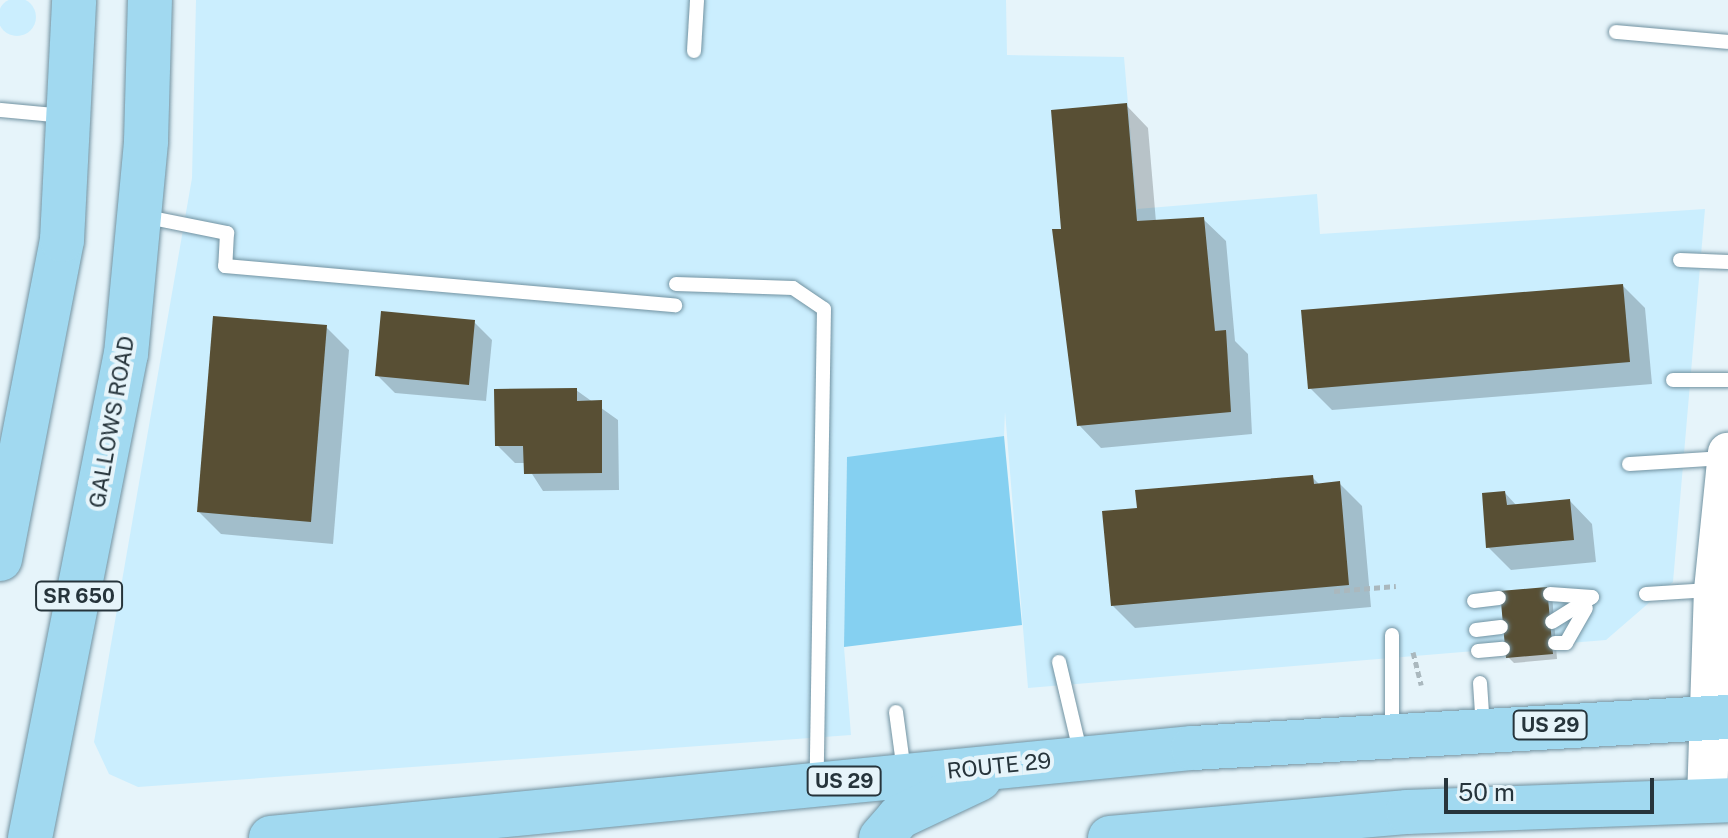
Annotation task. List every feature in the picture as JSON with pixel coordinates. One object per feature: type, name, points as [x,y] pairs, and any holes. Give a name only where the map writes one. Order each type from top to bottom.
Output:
[{"type":"main road","points":[[0,559],[62,240],[74,0]]},
{"type":"main road","name":"GALLOWS ROAD","points":[[30,838],[126,354],[140,216],[150,0]]},
{"type":"main road","name":"ROUTE 29","points":[[271,838],[1081,757],[1483,729],[1718,717]]},
{"type":"main road","points":[[881,838],[899,817],[1006,766]]},
{"type":"main road","points":[[1124,837],[1408,812],[1718,800]]},
{"type":"street","points":[[1718,800],[1719,582],[1728,456]]},
{"type":"lane","points":[[694,51],[697,0]]},
{"type":"lane","points":[[1616,32],[1728,42]]},
{"type":"lane","points":[[0,110],[70,117]]},
{"type":"lane","points":[[140,216],[227,233],[225,266],[675,305]]},
{"type":"lane","points":[[1680,260],[1728,262]]},
{"type":"lane","points":[[676,284],[793,288],[824,309],[817,784]]},
{"type":"lane","points":[[1673,380],[1728,380]]},
{"type":"lane","points":[[1629,464],[1728,456]]},
{"type":"lane","points":[[1646,594],[1719,582]]},
{"type":"lane","points":[[1550,594],[1592,597]]},
{"type":"lane","points":[[1552,622],[1592,597]]},
{"type":"lane","points":[[1555,643],[1566,643],[1592,597]]},
{"type":"lane","points":[[1474,601],[1499,598]]},
{"type":"lane","points":[[1476,630],[1501,627]]},
{"type":"lane","points":[[1392,635],[1392,735]]},
{"type":"lane","points":[[1478,651],[1503,649]]},
{"type":"lane","points":[[1059,662],[1081,757]]},
{"type":"lane","points":[[1480,683],[1483,729]]},
{"type":"lane","points":[[896,712],[905,776]]},
{"type":"path","points":[[1334,591],[1396,586]]},
{"type":"shaded area","points":[[17,-2],[31,3],[36,17],[31,31],[17,36],[3,31],[-2,17],[3,3]]},
{"type":"shaded area","points":[[196,0],[1006,0],[1007,55],[1124,57],[1137,209],[1317,194],[1320,234],[1705,209],[1673,582],[1606,640],[1028,688],[1005,412],[1004,436],[847,458],[844,647],[851,735],[138,787],[109,774],[94,742],[192,178]]},
{"type":"shaded area","points":[[1004,436],[1022,625],[844,647],[847,457]]},
{"type":"building","points":[[1127,103],[1137,221],[1204,217],[1215,331],[1226,330],[1231,412],[1077,426],[1052,229],[1061,229],[1051,110]]},
{"type":"building","points":[[1623,284],[1630,362],[1308,389],[1301,310]]},
{"type":"building","points":[[381,311],[475,320],[469,385],[375,376]]},
{"type":"building","points":[[213,316],[327,325],[311,522],[197,512]]},
{"type":"building","points":[[577,388],[577,401],[602,400],[602,473],[524,474],[523,446],[495,446],[494,389]]},
{"type":"building","points":[[1313,475],[1314,484],[1340,481],[1349,585],[1111,606],[1102,511],[1137,508],[1135,490]]},
{"type":"building","points":[[1505,491],[1507,505],[1570,499],[1574,540],[1486,548],[1482,493]]},
{"type":"building","points":[[1547,587],[1553,654],[1506,658],[1500,591]]}]
